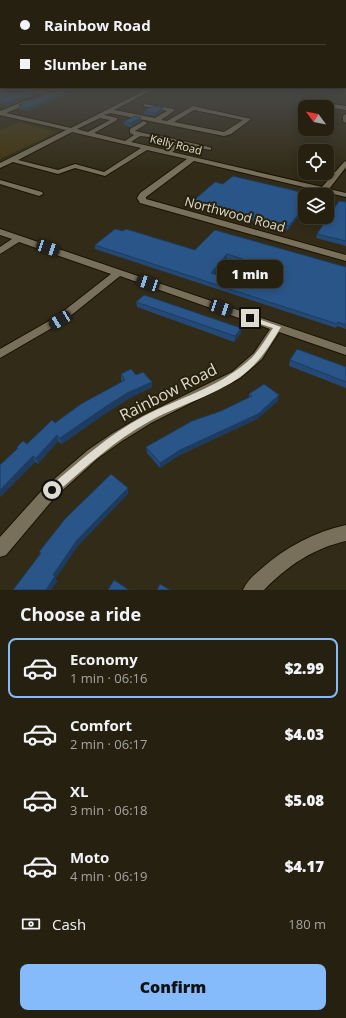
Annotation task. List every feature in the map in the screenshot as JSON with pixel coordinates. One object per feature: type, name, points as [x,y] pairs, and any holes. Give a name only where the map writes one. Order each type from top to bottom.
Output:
[{"type":"street","name":"Kelly Road","points":[[11,116],[191,160],[315,188]]},
{"type":"street","points":[[0,166],[99,116],[115,119],[89,134]]},
{"type":"street","points":[[135,116],[224,134],[229,133],[248,118],[234,116]]},
{"type":"street","points":[[156,120],[163,116]]},
{"type":"street","points":[[168,123],[180,116]]},
{"type":"street","points":[[346,116],[346,121]]},
{"type":"street","points":[[88,122],[104,126]]},
{"type":"street","points":[[144,123],[132,130],[132,132],[208,149]]},
{"type":"street","points":[[126,143],[140,134]]},
{"type":"street","points":[[166,153],[181,143]]},
{"type":"street","points":[[12,160],[58,172],[76,166],[105,174],[146,148]]},
{"type":"street","name":"Northwood Road","points":[[191,160],[144,195],[142,200],[146,203],[346,258]]},
{"type":"street","points":[[326,188],[346,163]]},
{"type":"street","points":[[0,182],[38,194]]},
{"type":"street","name":"Kelly Road","points":[[334,192],[346,195]]},
{"type":"street","points":[[0,232],[346,352]]},
{"type":"street","points":[[0,251],[19,238]]},
{"type":"street","points":[[0,354],[60,320],[118,273]]},
{"type":"street","name":"Rainbow Road","points":[[0,549],[27,517],[61,482],[107,443],[146,418],[225,382],[238,374],[260,353],[277,327]]},
{"type":"street","points":[[252,590],[268,574],[289,558],[314,544],[346,533]]},
{"type":"shaded area","points":[[19,122],[57,132],[0,159],[0,130]]},
{"type":"building","points":[[134,116],[141,117],[131,123],[124,122]]},
{"type":"building","points":[[233,176],[298,191],[298,214],[289,226],[193,201],[215,182],[223,184]]},
{"type":"building","points":[[339,201],[346,202],[346,241],[317,234],[324,224],[334,224],[334,208]]},
{"type":"building","points":[[115,229],[123,231],[126,229],[195,250],[215,230],[346,267],[346,325],[338,322],[337,324],[95,245]],"holes":[[[227,254],[258,264],[243,283],[211,273]]]},
{"type":"building","points":[[144,295],[241,328],[235,336],[136,302]]},
{"type":"building","points":[[297,349],[346,367],[346,382],[290,360]]},
{"type":"building","points":[[131,369],[136,375],[143,372],[152,382],[127,393],[60,438],[57,435],[36,458],[33,456],[0,490],[0,465],[18,448],[17,447],[23,441],[27,444],[52,420],[55,423],[81,404],[125,380],[121,374]]},
{"type":"building","points":[[264,384],[279,395],[258,414],[180,450],[160,463],[146,447],[192,421],[221,411],[252,396],[249,394]]},
{"type":"building","points":[[111,474],[128,488],[77,540],[53,575],[55,576],[46,590],[13,590],[41,553],[39,552],[65,519]]},
{"type":"building","points":[[114,580],[129,590],[108,590]]},
{"type":"building","points":[[160,584],[170,590],[157,590]]},
{"type":"route","points":[[52,490],[107,443],[146,418],[225,382],[251,364],[277,327],[250,318]]}]
